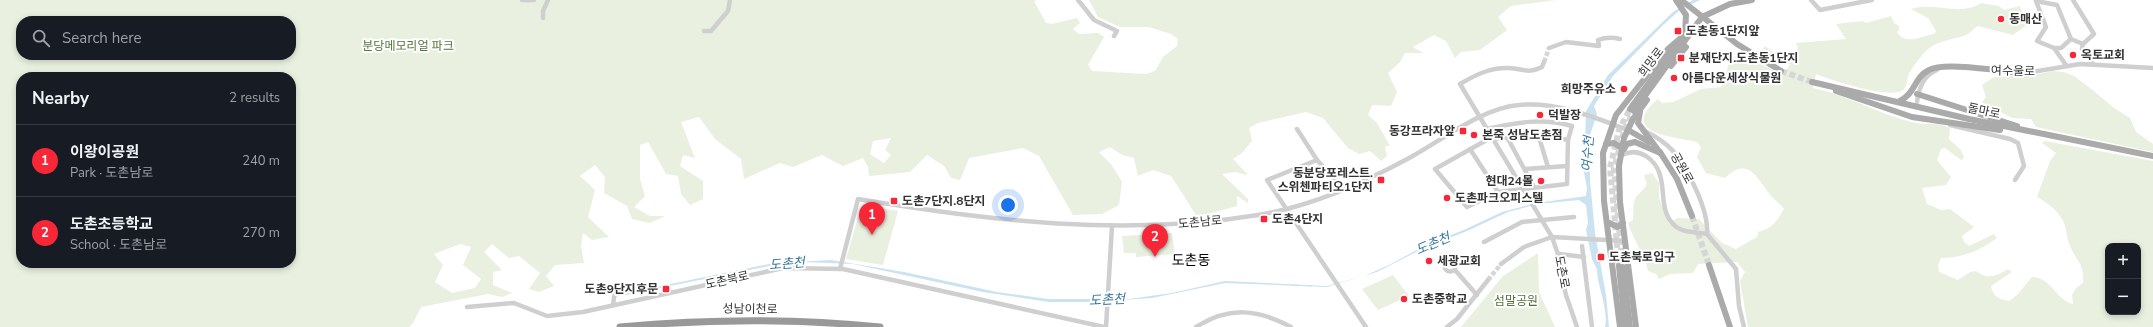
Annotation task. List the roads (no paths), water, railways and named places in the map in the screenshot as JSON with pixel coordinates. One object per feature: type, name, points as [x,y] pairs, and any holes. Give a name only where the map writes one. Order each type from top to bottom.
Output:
[{"type":"highway","name":"성남이천로","points":[[620,327],[688,321],[773,322],[880,327]]},
{"type":"main road","points":[[1702,17],[1730,4],[1752,0]]},
{"type":"main road","points":[[1680,1],[1749,53],[1781,71]]},
{"type":"main road","points":[[1661,154],[1638,123],[1641,110],[1647,100],[1666,72],[1681,55],[1687,34],[1685,10],[1680,1]]},
{"type":"main road","name":"희망로","points":[[1634,111],[1687,34],[1702,17]]},
{"type":"main road","points":[[1620,327],[1612,262],[1606,240],[1607,222],[1604,201],[1603,153],[1612,125],[1623,106],[1668,50],[1687,34]]},
{"type":"main road","points":[[1896,102],[1910,95],[1921,73],[1940,66],[2028,74]]},
{"type":"main road","name":"돌마로","points":[[1919,115],[1912,117],[1812,82],[2033,133],[2153,156]]},
{"type":"main road","points":[[1917,94],[2033,133]]},
{"type":"main road","points":[[1623,152],[1625,129],[1634,111],[1647,100]]},
{"type":"main road","points":[[1623,106],[1627,111],[1634,111]]},
{"type":"main road","points":[[1919,115],[2033,133]]},
{"type":"main road","name":"공원로","points":[[1625,129],[1644,138],[1661,154],[1677,178],[1692,216]]},
{"type":"main road","points":[[1625,327],[1623,265],[1625,241],[1619,166],[1624,146],[1632,141],[1640,143],[1661,154]]},
{"type":"main road","points":[[1606,144],[1614,143],[1623,152]]},
{"type":"main road","points":[[1607,222],[1618,227],[1623,223]]},
{"type":"main road","points":[[1612,262],[1614,259],[1622,258],[1630,327]]},
{"type":"main road","points":[[1623,265],[1636,327]]},
{"type":"main road","points":[[1709,265],[1730,327]]},
{"type":"street","points":[[522,0],[534,0]]},
{"type":"street","points":[[543,18],[543,11],[548,0]]},
{"type":"street","points":[[704,31],[711,31],[728,11],[730,0]]},
{"type":"street","points":[[1078,0],[1093,20],[1102,26],[1117,31],[1114,36]]},
{"type":"street","points":[[1811,0],[1820,10],[1872,0]]},
{"type":"street","points":[[2035,0],[2057,5],[2071,39],[2083,44]]},
{"type":"street","points":[[2035,0],[2046,27],[2037,41],[2048,47],[2062,48],[2071,39]]},
{"type":"street","points":[[2073,0],[2094,34],[2083,44],[2082,49],[2093,64]]},
{"type":"street","points":[[1549,48],[1566,42],[1599,46],[1598,40],[1608,36],[1620,39]]},
{"type":"street","points":[[2054,48],[2066,65]]},
{"type":"street","points":[[1522,188],[1460,84],[1480,72],[1508,68],[1532,72],[1542,66],[1544,62]]},
{"type":"street","name":"여수울로","points":[[1917,102],[1917,94],[1927,76],[1934,71],[1943,69],[2028,74],[2066,65],[2093,64],[2132,69],[2153,68]]},
{"type":"street","name":"도촌남로","points":[[840,268],[858,199],[952,214],[1034,222],[1112,226],[1206,222],[1287,208],[1344,190],[1418,153],[1479,116],[1499,109],[1531,104],[1556,106],[1612,125]]},
{"type":"street","points":[[1919,115],[2018,143],[2020,154],[2025,163],[2023,173],[2015,180]]},
{"type":"street","points":[[1487,129],[1523,121],[1557,122],[1572,126],[1568,140],[1567,184],[1522,188],[1498,192],[1467,207],[1435,169],[1492,138],[1538,134],[1568,140]]},
{"type":"street","points":[[1612,125],[1625,129]]},
{"type":"street","points":[[1297,129],[1317,160],[1344,190]]},
{"type":"street","points":[[1643,130],[1660,140],[1672,151],[1688,171],[1706,214],[1707,234],[1718,249],[1736,268],[1739,306],[1744,327]]},
{"type":"street","points":[[1538,134],[1548,167]]},
{"type":"street","points":[[1507,137],[1534,187]]},
{"type":"street","points":[[1470,150],[1498,192]]},
{"type":"street","points":[[1623,152],[1638,152],[1653,161],[1663,181],[1666,211],[1671,222],[1686,231],[1707,234]]},
{"type":"street","points":[[1317,160],[1267,180],[1366,327]]},
{"type":"street","points":[[1524,169],[1567,166]]},
{"type":"street","name":"도촌로","points":[[1522,188],[1552,237],[1559,254],[1566,295],[1577,327]]},
{"type":"street","points":[[1484,242],[1522,222],[1574,217]]},
{"type":"street","points":[[1105,327],[1112,226]]},
{"type":"street","points":[[1501,264],[1524,248],[1552,237],[1625,241]]},
{"type":"street","points":[[1582,246],[1592,327]]},
{"type":"street","points":[[1559,254],[1584,256]]},
{"type":"street","name":"도촌북로","points":[[467,307],[514,303],[547,316],[583,312],[783,268],[840,268],[1105,327]]},
{"type":"street","points":[[1455,270],[1477,295]]},
{"type":"street","points":[[1447,327],[1457,319],[1488,280]]},
{"type":"street","points":[[613,305],[615,290]]},
{"type":"street","points":[[1196,327],[1212,316],[1241,312],[1268,316],[1291,327]]},
{"type":"water","name":"여수천","points":[[1693,0],[1700,0],[1681,9],[1662,26],[1613,76],[1594,106],[1597,114],[1590,135],[1590,180],[1595,233],[1606,295],[1609,327],[1605,327],[1606,320],[1597,269],[1592,259],[1586,230],[1588,223],[1586,205],[1579,200],[1538,204],[1508,212],[1467,231],[1424,248],[1377,272],[1365,276],[1424,246],[1502,212],[1537,203],[1586,196],[1587,188],[1584,172],[1587,153],[1585,144],[1586,111],[1608,75],[1673,12]]},
{"type":"water","points":[[831,260],[904,272],[997,292],[1048,299],[1129,299],[1172,293],[1225,281],[1327,286],[1361,277],[1327,287],[1225,283],[1152,298],[1094,302],[1049,302],[983,292],[853,264],[804,262],[774,265],[622,296],[621,294],[774,263]]},
{"type":"waterway","name":"도촌천","points":[[1291,285],[1311,286]]},
{"type":"waterway","name":"도촌천","points":[[616,296],[622,295]]},
{"type":"tunnel","points":[[1544,62],[1549,48]]},
{"type":"tunnel","points":[[1781,71],[1812,82]]},
{"type":"tunnel","points":[[1619,266],[1610,168],[1619,130],[1630,109]]},
{"type":"tunnel","points":[[1622,263],[1614,169],[1624,131],[1634,111]]},
{"type":"tunnel","points":[[1692,216],[1709,265]]},
{"type":"tunnel","points":[[1488,280],[1501,264]]},
{"type":"place","name":"동매산","points":[[2001,19]]},
{"type":"place","name":"도촌동1단지앞","points":[[1678,31]]},
{"type":"place","name":"옥토교회","points":[[2073,55]]},
{"type":"place","name":"분재단지.도촌동1단지","points":[[1681,58]]},
{"type":"place","name":"아름다운세상식물원","points":[[1674,78]]},
{"type":"place","name":"희망주유소","points":[[1624,89]]},
{"type":"place","name":"덕발장","points":[[1540,115]]},
{"type":"place","name":"동강프라자앞","points":[[1463,131]]},
{"type":"place","name":"본죽 성남도촌점","points":[[1474,135]]},
{"type":"place","name":"동분당포레스트. 스위첸파티오1단지","points":[[1381,180]]},
{"type":"place","name":"현대24몰","points":[[1541,181]]},
{"type":"place","name":"도촌파크오피스텔","points":[[1447,198]]},
{"type":"place","name":"도촌7단지.8단지","points":[[894,201]]},
{"type":"place","name":"도촌4단지","points":[[1264,219]]},
{"type":"place","name":"이왕이공원","points":[[872,235]]},
{"type":"place","name":"도촌초등학교","points":[[1155,257]]},
{"type":"place","name":"도촌북로입구","points":[[1601,257]]},
{"type":"place","name":"세광교회","points":[[1429,261]]},
{"type":"place","name":"도촌9단지후문","points":[[666,289]]},
{"type":"place","name":"도촌중학교","points":[[1404,299]]},
{"type":"district","name":"도촌동","points":[[1191,260]]},
{"type":"park label","name":"분당메모리얼 파크","points":[[408,46]]},
{"type":"park label","name":"섬말공원","points":[[1516,301]]}]
